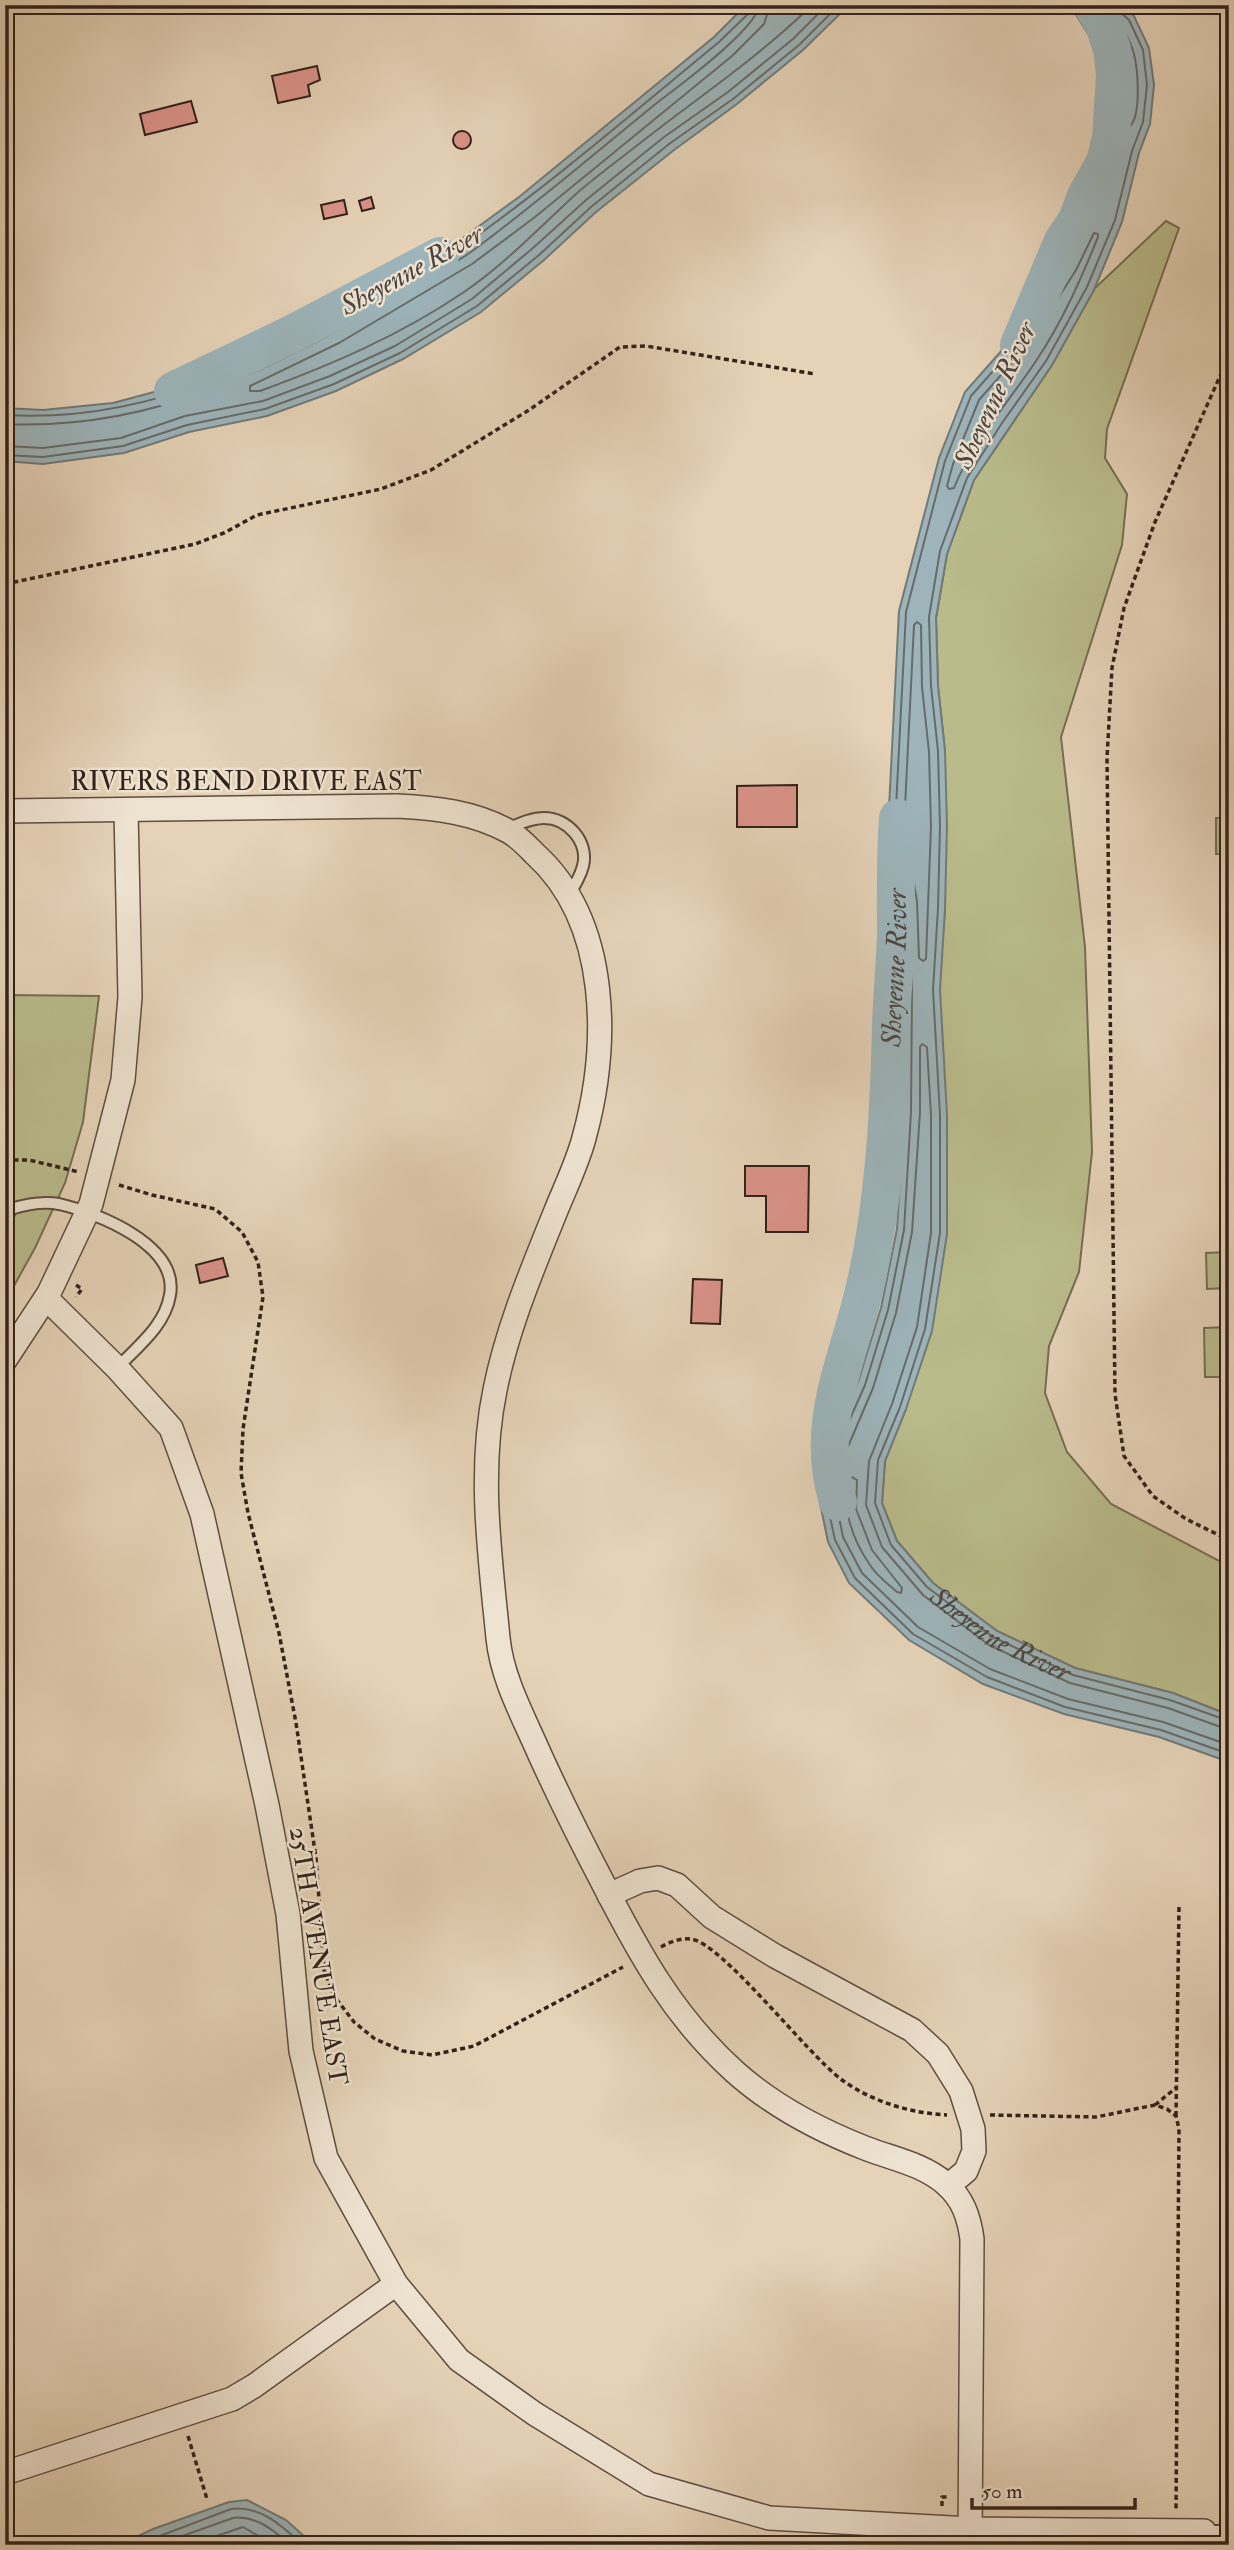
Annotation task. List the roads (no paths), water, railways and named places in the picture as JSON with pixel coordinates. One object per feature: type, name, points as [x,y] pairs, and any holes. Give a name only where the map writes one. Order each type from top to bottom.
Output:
[{"type":"street","name":"RIVERS BEND DRIVE EAST","points":[[5,811],[397,806],[443,808],[484,820],[513,833],[551,869],[580,916],[593,959],[601,1012],[597,1085],[583,1143],[517,1312],[495,1390],[486,1462],[488,1533],[499,1650],[513,1693],[561,1802],[641,1957],[683,2019],[736,2073],[778,2105],[862,2147],[920,2167],[948,2186],[962,2202],[970,2218],[972,2239],[970,2537]]},
{"type":"street","points":[[8,1350],[46,1298],[87,1213],[123,1080],[130,997],[126,810]]},
{"type":"street","name":"25TH AVENUE EAST","points":[[46,1298],[117,1368],[171,1428],[202,1514],[270,1819],[288,1914],[301,2051],[326,2158],[396,2284],[459,2360],[535,2414],[649,2484],[769,2518],[970,2537],[1204,2538]]},
{"type":"street","points":[[609,1895],[640,1881],[658,1878],[677,1885],[712,1917],[775,1956],[912,2030],[938,2054],[961,2091],[973,2129],[974,2151],[966,2171],[948,2186]]},
{"type":"street","points":[[5,2473],[184,2417],[232,2399],[396,2284]]},
{"type":"lane","points":[[505,830],[544,818],[559,820],[575,832],[581,844],[584,863],[568,896]]},
{"type":"lane","points":[[5,1222],[11,1209],[31,1203],[57,1204],[87,1213],[141,1239],[160,1256],[170,1276],[171,1293],[167,1306],[155,1328],[117,1368]]},
{"type":"lane","points":[[1204,2538],[1229,2530]]},
{"type":"water","points":[[746,5],[849,5],[803,50],[596,212],[481,312],[403,359],[336,391],[267,416],[189,432],[124,453],[43,464],[5,461],[5,408],[43,410],[113,403],[180,385],[254,356],[326,320],[456,243],[519,197],[714,37]]},
{"type":"water","points":[[1070,5],[1122,5],[1134,16],[1149,48],[1154,85],[1150,124],[1139,153],[1122,222],[1094,290],[1052,365],[974,480],[947,554],[936,618],[947,826],[940,990],[947,1115],[947,1234],[932,1331],[885,1461],[882,1503],[897,1541],[933,1583],[997,1631],[1075,1668],[1173,1693],[1229,1715],[1229,1762],[1159,1737],[1064,1714],[983,1684],[909,1640],[849,1583],[828,1542],[819,1498],[832,1444],[858,1382],[881,1308],[897,1229],[904,1111],[905,990],[902,903],[888,828],[899,611],[939,458],[965,392],[1018,332],[1062,261],[1092,197],[1110,146],[1113,90],[1095,45]]},
{"type":"water","points":[[247,2500],[286,2520],[314,2545],[119,2545],[153,2529],[229,2502]]},
{"type":"waterway","name":"Sheyenne River","points":[[1019,345],[1063,241],[1077,220],[1086,196],[1105,162],[1111,138],[1115,74],[1112,49],[1104,25],[1092,5]]},
{"type":"waterway","name":"Sheyenne River","points":[[173,391],[290,335],[440,256]]},
{"type":"waterway","name":"Sheyenne River","points":[[838,1502],[832,1474],[831,1422],[870,1263],[884,1161],[896,935],[898,818]]}]
